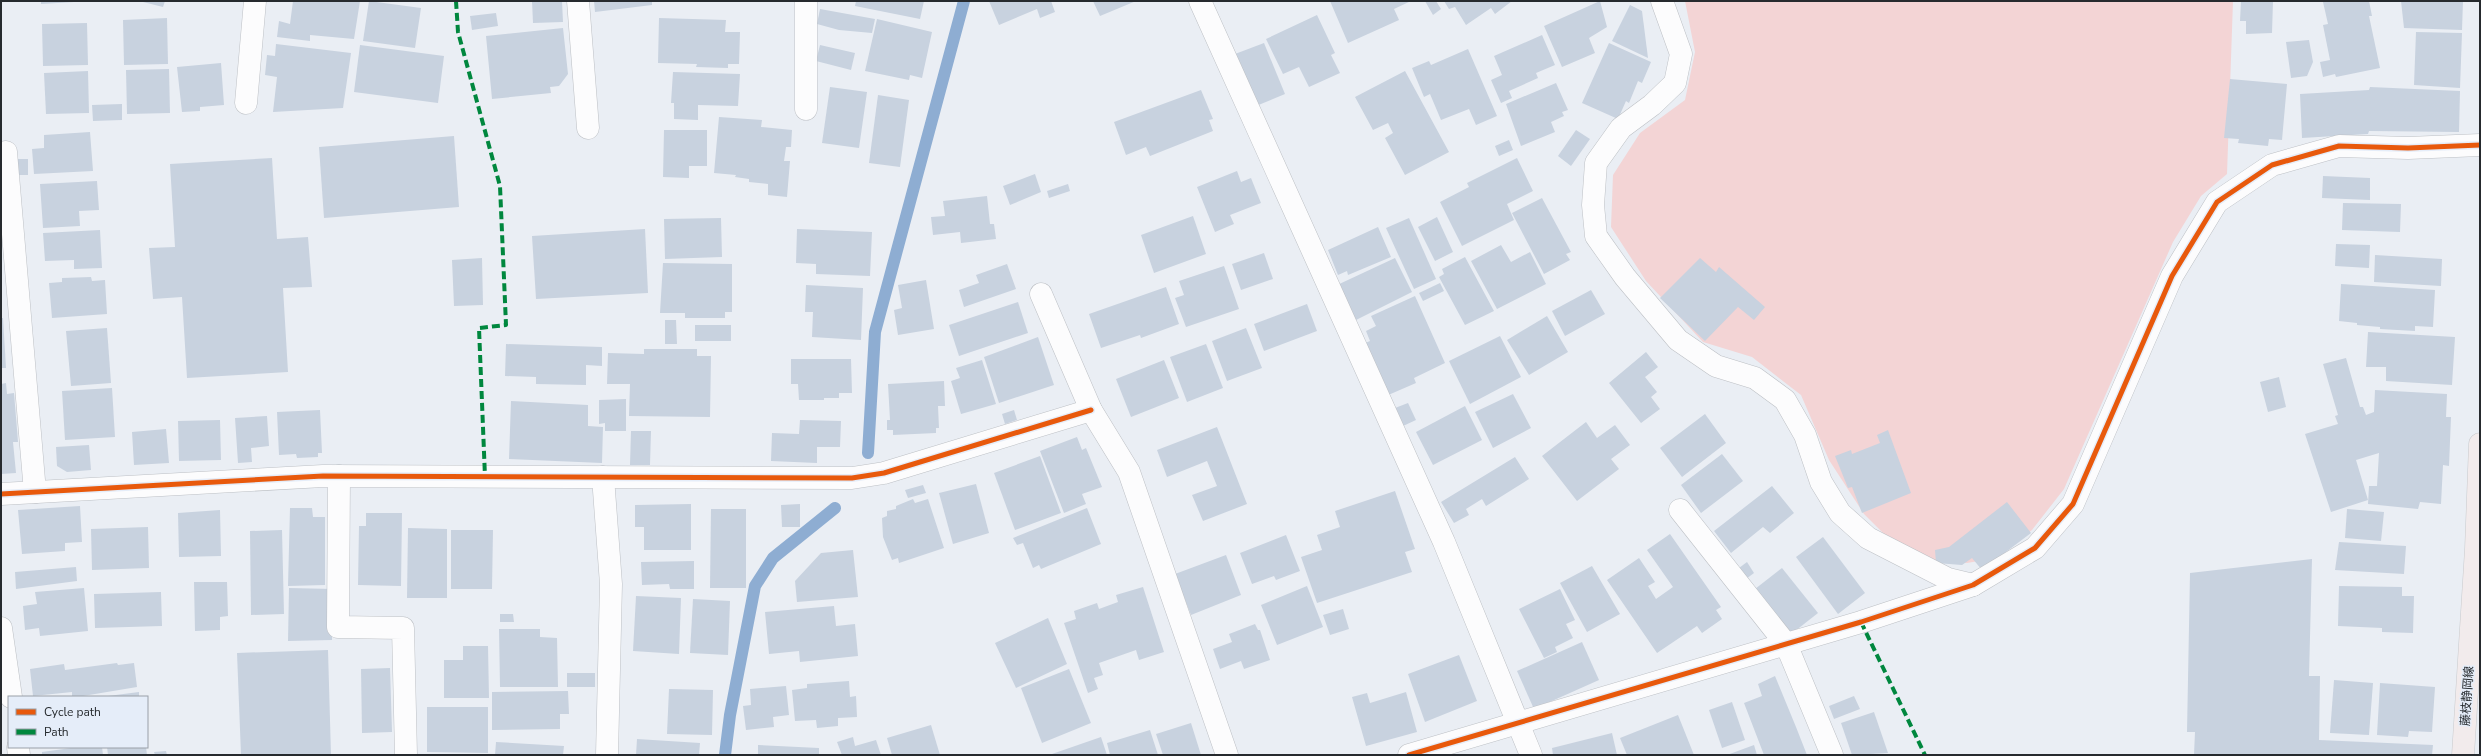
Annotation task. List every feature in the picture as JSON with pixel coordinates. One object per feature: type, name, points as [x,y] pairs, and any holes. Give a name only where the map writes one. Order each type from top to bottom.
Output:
[{"type":"main road","name":"藤枝静岡線","points":[[2463,755],[2476,549],[2480,444]]},
{"type":"street","points":[[246,103],[255,1]]},
{"type":"street","points":[[578,1],[588,128]]},
{"type":"street","points":[[806,1],[806,109]]},
{"type":"street","points":[[1200,1],[1444,542],[1519,722],[1531,755]]},
{"type":"street","points":[[1662,1],[1681,54],[1675,83],[1652,105],[1622,128],[1596,163],[1593,205],[1596,236],[1626,277],[1678,340],[1716,366],[1755,378],[1785,400],[1805,435],[1821,482],[1840,513],[1868,538],[1948,579],[1973,585]]},
{"type":"street","points":[[1409,755],[1898,611],[1973,585],[2035,548],[2073,504],[2172,276],[2217,202],[2272,164],[2339,146],[2408,148],[2480,145]]},
{"type":"street","points":[[6,152],[35,492]]},
{"type":"street","points":[[1041,294],[1091,410],[1129,472],[1227,755]]},
{"type":"street","points":[[1,494],[339,476],[852,478],[884,473],[1091,410]]},
{"type":"street","points":[[339,476],[338,627],[403,628],[406,755]]},
{"type":"street","points":[[603,477],[611,584],[607,755]]},
{"type":"street","points":[[1680,510],[1786,644],[1832,755]]},
{"type":"street","points":[[1,628],[11,696]]},
{"type":"shaded area","points":[[1685,1],[2233,1],[2227,174],[2201,196],[2173,242],[2064,489],[2032,530],[1996,558],[1967,563],[1932,560],[1893,543],[1864,514],[1829,460],[1801,395],[1752,357],[1703,342],[1646,281],[1611,227],[1613,175],[1640,133],[1685,100],[1695,52]]},
{"type":"building","points":[[41,1],[74,1],[74,2],[41,4]]},
{"type":"building","points":[[139,1],[165,1],[163,7]]},
{"type":"building","points":[[293,1],[360,1],[354,39],[310,35],[310,41],[277,37],[279,21],[290,24]]},
{"type":"building","points":[[369,1],[421,8],[415,48],[363,41]]},
{"type":"building","points":[[532,1],[562,1],[563,22],[533,23]]},
{"type":"building","points":[[594,1],[652,1],[652,5],[595,12]]},
{"type":"building","points":[[856,1],[924,1],[920,19],[855,6]]},
{"type":"building","points":[[989,1],[1051,1],[1055,12],[1040,18],[1037,9],[999,25]]},
{"type":"building","points":[[1093,1],[1136,1],[1100,16]]},
{"type":"building","points":[[1330,1],[1411,1],[1394,9],[1399,20],[1348,43]]},
{"type":"building","points":[[1425,1],[1436,1],[1441,9],[1433,15]]},
{"type":"building","points":[[1444,1],[1512,1],[1495,14],[1491,8],[1466,25],[1455,7],[1449,9]]},
{"type":"building","points":[[1600,1],[1607,27],[1589,38],[1595,53],[1562,67],[1544,26]]},
{"type":"building","points":[[2241,1],[2273,1],[2272,33],[2246,34],[2246,21],[2240,21]]},
{"type":"building","points":[[2369,1],[2372,16],[2369,16],[2380,68],[2336,77],[2335,74],[2323,77],[2320,62],[2330,60],[2323,25],[2328,24],[2323,2]]},
{"type":"building","points":[[2401,1],[2463,1],[2462,30],[2404,28]]},
{"type":"building","points":[[1630,5],[1642,11],[1648,58],[1612,41]]},
{"type":"building","points":[[820,9],[875,19],[872,33],[839,30],[817,24]]},
{"type":"building","points":[[496,13],[498,26],[472,30],[470,16]]},
{"type":"building","points":[[1317,15],[1335,53],[1331,55],[1340,73],[1309,87],[1299,67],[1283,74],[1266,39]]},
{"type":"building","points":[[167,18],[168,64],[124,65],[123,20]]},
{"type":"building","points":[[659,18],[726,20],[725,32],[740,32],[739,64],[728,64],[728,68],[696,67],[697,64],[658,63]]},
{"type":"building","points":[[877,19],[932,32],[922,78],[910,75],[909,80],[865,71]]},
{"type":"building","points":[[87,23],[88,65],[43,66],[42,24]]},
{"type":"building","points":[[563,28],[568,74],[559,86],[550,87],[551,93],[492,99],[486,36]]},
{"type":"building","points":[[2416,32],[2462,33],[2460,88],[2414,85]]},
{"type":"building","points":[[1542,35],[1555,65],[1536,73],[1538,78],[1509,91],[1512,98],[1501,103],[1491,80],[1502,75],[1494,56]]},
{"type":"building","points":[[2309,40],[2313,62],[2307,76],[2291,78],[2286,42]]},
{"type":"building","points":[[1264,43],[1285,94],[1256,106],[1235,54]]},
{"type":"building","points":[[1609,43],[1651,62],[1642,83],[1638,81],[1629,103],[1626,101],[1618,119],[1582,103]]},
{"type":"building","points":[[276,44],[351,53],[343,108],[273,112],[277,77],[265,75],[267,55],[275,56]]},
{"type":"building","points":[[360,45],[444,56],[438,103],[354,92]]},
{"type":"building","points":[[820,45],[855,53],[851,70],[816,61]]},
{"type":"building","points":[[1468,49],[1497,116],[1476,125],[1469,109],[1441,120],[1430,94],[1424,97],[1412,68],[1429,61],[1431,65]]},
{"type":"building","points":[[221,63],[224,105],[200,107],[200,111],[182,112],[177,67]]},
{"type":"building","points":[[169,69],[170,113],[127,114],[126,70]]},
{"type":"building","points":[[88,71],[89,113],[46,114],[44,73]]},
{"type":"building","points":[[1405,71],[1449,152],[1405,175],[1385,138],[1393,133],[1388,123],[1373,130],[1355,97]]},
{"type":"building","points":[[673,72],[740,74],[738,106],[698,105],[698,120],[674,119],[674,103],[671,103]]},
{"type":"building","points":[[2230,79],[2287,84],[2282,140],[2269,139],[2268,146],[2238,143],[2239,139],[2224,138]]},
{"type":"building","points":[[1556,83],[1568,110],[1562,112],[1564,116],[1551,122],[1555,132],[1521,146],[1506,104]]},
{"type":"building","points":[[830,87],[867,92],[859,148],[822,143]]},
{"type":"building","points":[[2370,87],[2460,91],[2459,132],[2369,131],[2368,134],[2302,138],[2300,94],[2369,90]]},
{"type":"building","points":[[1201,90],[1213,119],[1209,120],[1213,131],[1150,156],[1146,147],[1126,155],[1114,122]]},
{"type":"building","points":[[878,95],[909,100],[900,167],[869,163]]},
{"type":"building","points":[[122,104],[122,120],[93,121],[92,105]]},
{"type":"building","points":[[719,117],[762,120],[761,127],[792,130],[791,147],[786,147],[784,161],[790,161],[787,197],[768,195],[768,184],[749,182],[749,179],[735,177],[736,175],[714,173]]},
{"type":"building","points":[[664,130],[707,130],[707,166],[689,166],[689,178],[663,177]]},
{"type":"building","points":[[1576,130],[1590,139],[1571,166],[1558,156]]},
{"type":"building","points":[[90,132],[93,171],[34,174],[32,149],[44,148],[44,135]]},
{"type":"building","points":[[454,136],[459,207],[324,218],[319,147]]},
{"type":"building","points":[[1509,140],[1513,150],[1499,156],[1495,146]]},
{"type":"building","points":[[272,158],[277,239],[308,237],[312,287],[283,288],[288,372],[187,378],[182,297],[153,299],[149,248],[175,247],[170,164]]},
{"type":"building","points":[[1517,158],[1533,191],[1507,204],[1514,220],[1462,246],[1440,202],[1469,187],[1467,183]]},
{"type":"building","points":[[15,159],[28,159],[28,175],[15,175]]},
{"type":"building","points":[[1237,171],[1241,182],[1251,178],[1261,203],[1230,215],[1234,224],[1215,232],[1197,187]]},
{"type":"building","points":[[1035,174],[1041,192],[1010,205],[1003,186]]},
{"type":"building","points":[[2323,176],[2370,178],[2370,200],[2322,198]]},
{"type":"building","points":[[97,181],[99,210],[79,211],[80,226],[43,228],[40,184]]},
{"type":"building","points":[[1068,184],[1070,191],[1049,198],[1047,191]]},
{"type":"building","points":[[987,196],[990,224],[994,224],[996,239],[961,243],[960,232],[933,235],[931,217],[945,216],[943,201]]},
{"type":"building","points":[[1542,198],[1571,252],[1566,254],[1570,260],[1544,274],[1512,213]]},
{"type":"building","points":[[2343,203],[2401,204],[2400,232],[2342,230]]},
{"type":"building","points":[[1193,216],[1206,254],[1154,273],[1141,235]]},
{"type":"building","points":[[1437,217],[1453,252],[1435,261],[1418,227]]},
{"type":"building","points":[[721,218],[722,257],[665,259],[664,219]]},
{"type":"building","points":[[1409,218],[1436,279],[1414,289],[1386,228]]},
{"type":"building","points":[[1378,227],[1391,257],[1348,275],[1347,271],[1338,275],[1328,250]]},
{"type":"building","points":[[645,229],[648,293],[536,299],[532,236]]},
{"type":"building","points":[[797,229],[872,232],[870,276],[816,274],[816,264],[796,263]]},
{"type":"building","points":[[100,230],[102,268],[74,269],[74,260],[45,261],[43,233]]},
{"type":"building","points":[[2336,244],[2370,245],[2369,268],[2335,266]]},
{"type":"building","points":[[1501,245],[1511,262],[1530,252],[1546,284],[1497,309],[1471,261]]},
{"type":"building","points":[[1264,253],[1273,279],[1241,290],[1232,264]]},
{"type":"building","points":[[2375,255],[2442,259],[2441,286],[2374,282]]},
{"type":"building","points":[[1465,257],[1494,311],[1465,325],[1439,277],[1444,274],[1442,269]]},
{"type":"building","points":[[482,258],[483,305],[454,306],[452,260]]},
{"type":"building","points":[[1395,258],[1412,292],[1352,322],[1335,286]]},
{"type":"building","points":[[1700,258],[1716,272],[1719,267],[1765,307],[1754,320],[1738,307],[1705,341],[1660,298]]},
{"type":"building","points":[[663,263],[732,264],[732,312],[725,312],[725,318],[685,318],[685,313],[660,313]]},
{"type":"building","points":[[1007,264],[1016,289],[964,307],[959,290],[979,283],[976,275]]},
{"type":"building","points":[[1224,266],[1239,309],[1186,327],[1175,298],[1184,295],[1179,281]]},
{"type":"building","points":[[91,277],[92,281],[105,280],[107,314],[52,318],[49,283],[62,282],[62,278]]},
{"type":"building","points":[[926,280],[934,329],[898,335],[894,310],[902,308],[898,285]]},
{"type":"building","points":[[1440,283],[1444,291],[1423,301],[1419,293]]},
{"type":"building","points":[[2341,284],[2435,290],[2433,327],[2415,326],[2415,331],[2380,329],[2380,327],[2357,325],[2357,323],[2339,321]]},
{"type":"building","points":[[806,285],[863,288],[861,340],[812,337],[813,312],[805,312]]},
{"type":"building","points":[[1166,287],[1179,324],[1141,338],[1140,335],[1101,348],[1089,314]]},
{"type":"building","points":[[1591,290],[1605,314],[1565,336],[1552,311]]},
{"type":"building","points":[[1415,296],[1445,363],[1414,378],[1416,383],[1386,396],[1363,344],[1370,341],[1366,331],[1376,326],[1371,316]]},
{"type":"building","points":[[1018,302],[1028,333],[959,356],[949,325]]},
{"type":"building","points":[[1307,304],[1317,331],[1264,351],[1254,324]]},
{"type":"building","points":[[1547,316],[1568,352],[1529,375],[1507,340]]},
{"type":"building","points":[[1,318],[3,318],[6,368],[1,368]]},
{"type":"building","points":[[665,320],[676,320],[677,344],[665,344]]},
{"type":"building","points":[[695,325],[731,325],[731,341],[695,341]]},
{"type":"building","points":[[107,328],[111,383],[71,386],[66,331]]},
{"type":"building","points":[[1246,328],[1262,368],[1227,381],[1212,341]]},
{"type":"building","points":[[2368,332],[2455,337],[2452,385],[2386,381],[2386,367],[2366,367]]},
{"type":"building","points":[[1500,336],[1521,377],[1470,404],[1449,361]]},
{"type":"building","points":[[1038,337],[1054,385],[999,403],[984,357]]},
{"type":"building","points":[[506,344],[602,347],[602,366],[586,365],[586,385],[536,384],[536,377],[505,376]]},
{"type":"building","points":[[1206,344],[1223,388],[1187,402],[1170,357]]},
{"type":"building","points":[[644,349],[697,349],[697,356],[711,356],[710,417],[629,416],[630,384],[607,384],[608,353],[644,354]]},
{"type":"building","points":[[1646,352],[1658,367],[1645,377],[1657,392],[1651,397],[1660,409],[1641,423],[1609,383]]},
{"type":"building","points":[[2346,358],[2360,407],[2363,407],[2366,415],[2374,412],[2375,390],[2447,394],[2446,417],[2451,417],[2449,466],[2443,465],[2441,504],[2420,502],[2418,509],[2368,504],[2369,486],[2377,486],[2379,453],[2356,460],[2368,500],[2331,512],[2305,434],[2338,424],[2335,416],[2338,415],[2323,364]]},
{"type":"building","points":[[791,359],[851,359],[852,393],[839,393],[839,398],[824,398],[824,400],[799,400],[798,384],[791,384]]},
{"type":"building","points":[[982,360],[996,404],[961,414],[951,381],[960,378],[956,368]]},
{"type":"building","points":[[1164,360],[1179,398],[1131,417],[1116,379]]},
{"type":"building","points":[[2279,377],[2286,407],[2268,412],[2260,382]]},
{"type":"building","points":[[944,381],[945,406],[938,406],[939,428],[936,428],[936,433],[893,435],[893,430],[887,430],[887,420],[890,420],[888,384]]},
{"type":"building","points":[[6,383],[7,394],[14,393],[18,442],[13,442],[16,473],[1,474],[1,384]]},
{"type":"building","points":[[112,388],[115,437],[65,440],[62,391]]},
{"type":"building","points":[[1513,394],[1531,428],[1493,448],[1475,412]]},
{"type":"building","points":[[626,399],[626,431],[605,431],[605,423],[599,424],[599,400]]},
{"type":"building","points":[[511,401],[588,405],[588,426],[603,427],[602,463],[509,459]]},
{"type":"building","points":[[1408,403],[1416,420],[1403,426],[1395,408]]},
{"type":"building","points":[[1465,406],[1482,440],[1433,465],[1416,432]]},
{"type":"building","points":[[320,410],[322,453],[318,453],[318,457],[297,458],[296,454],[279,455],[277,412]]},
{"type":"building","points":[[1014,410],[1017,420],[1005,424],[1002,414]]},
{"type":"building","points":[[1705,414],[1726,443],[1682,477],[1660,448]]},
{"type":"building","points":[[267,416],[269,446],[251,448],[252,462],[238,463],[235,418]]},
{"type":"building","points":[[220,420],[221,460],[179,461],[178,421]]},
{"type":"building","points":[[800,420],[841,421],[840,447],[817,447],[817,463],[771,461],[772,433],[799,434]]},
{"type":"building","points":[[1586,422],[1597,438],[1615,425],[1630,445],[1611,459],[1619,469],[1577,501],[1542,456]]},
{"type":"building","points":[[1217,427],[1247,504],[1203,521],[1192,495],[1217,486],[1207,461],[1167,477],[1157,450]]},
{"type":"building","points":[[166,429],[169,463],[134,465],[132,432]]},
{"type":"building","points":[[1888,430],[1911,493],[1862,513],[1852,487],[1848,488],[1835,456],[1851,450],[1852,454],[1880,443],[1877,435]]},
{"type":"building","points":[[631,431],[651,431],[650,465],[630,465]]},
{"type":"building","points":[[1077,437],[1082,450],[1086,448],[1102,487],[1082,494],[1086,504],[1064,513],[1040,451]]},
{"type":"building","points":[[89,445],[91,470],[67,472],[57,466],[56,447]]},
{"type":"building","points":[[1722,454],[1743,481],[1701,513],[1681,485]]},
{"type":"building","points":[[1040,456],[1061,513],[1015,530],[994,473]]},
{"type":"building","points":[[1515,457],[1529,479],[1486,506],[1482,499],[1466,509],[1469,515],[1454,523],[1441,502]]},
{"type":"building","points":[[976,484],[989,533],[953,544],[939,493]]},
{"type":"building","points":[[923,485],[926,493],[908,498],[905,490]]},
{"type":"building","points":[[1772,486],[1794,513],[1770,533],[1763,527],[1731,553],[1714,531]]},
{"type":"building","points":[[1395,491],[1415,549],[1405,552],[1412,572],[1317,603],[1301,557],[1322,550],[1317,535],[1340,527],[1335,511]]},
{"type":"building","points":[[913,499],[915,503],[928,499],[944,548],[899,563],[898,558],[892,560],[883,537],[882,518],[887,516],[887,511],[896,509],[896,506]]},
{"type":"building","points":[[2007,502],[2031,533],[1982,570],[1972,558],[1962,565],[1936,563],[1935,550],[1949,547]]},
{"type":"building","points":[[691,504],[691,550],[644,550],[644,527],[635,527],[635,505]]},
{"type":"building","points":[[800,504],[800,527],[782,527],[781,505]]},
{"type":"building","points":[[80,506],[82,542],[65,543],[65,551],[22,554],[18,510]]},
{"type":"building","points":[[290,508],[312,508],[313,517],[325,517],[325,585],[288,586]]},
{"type":"building","points":[[1087,508],[1101,544],[1041,569],[1039,565],[1033,568],[1023,543],[1017,545],[1013,538]]},
{"type":"building","points":[[711,509],[746,509],[746,588],[710,588]]},
{"type":"building","points":[[2347,509],[2384,512],[2381,541],[2345,538]]},
{"type":"building","points":[[220,510],[221,556],[179,557],[178,513]]},
{"type":"building","points":[[366,513],[402,513],[401,586],[358,585],[359,526],[366,526]]},
{"type":"building","points":[[148,527],[149,568],[92,570],[91,529]]},
{"type":"building","points":[[408,528],[447,529],[447,598],[407,598]]},
{"type":"building","points":[[282,530],[284,614],[251,615],[250,531]]},
{"type":"building","points":[[451,530],[493,530],[492,589],[451,589]]},
{"type":"building","points":[[1670,534],[1721,607],[1716,610],[1722,619],[1702,633],[1697,626],[1657,653],[1607,580],[1639,558],[1655,582],[1648,586],[1656,599],[1673,587],[1647,550]]},
{"type":"building","points":[[1286,535],[1300,571],[1276,580],[1274,576],[1252,584],[1240,553]]},
{"type":"building","points":[[1823,537],[1865,593],[1838,614],[1796,557]]},
{"type":"building","points":[[2339,542],[2406,546],[2404,574],[2335,570]]},
{"type":"building","points":[[853,550],[858,597],[797,602],[795,581],[821,553]]},
{"type":"building","points":[[1226,555],[1241,595],[1191,615],[1175,574]]},
{"type":"building","points":[[2312,559],[2309,676],[2320,676],[2319,740],[2433,745],[2432,755],[2194,755],[2195,732],[2187,732],[2190,573]]},
{"type":"building","points":[[694,561],[694,589],[670,589],[669,584],[642,585],[641,562]]},
{"type":"building","points":[[1747,562],[1754,573],[1746,579],[1739,568]]},
{"type":"building","points":[[1592,566],[1620,614],[1587,632],[1560,583]]},
{"type":"building","points":[[76,567],[77,581],[16,589],[15,572]]},
{"type":"building","points":[[1782,568],[1818,613],[1790,635],[1755,589]]},
{"type":"building","points":[[194,582],[227,582],[228,616],[220,617],[220,630],[195,631]]},
{"type":"building","points":[[1307,586],[1323,627],[1277,645],[1261,605]]},
{"type":"building","points":[[2339,586],[2402,587],[2402,596],[2414,596],[2413,633],[2382,632],[2382,628],[2338,626]]},
{"type":"building","points":[[1143,587],[1164,652],[1139,660],[1136,650],[1099,663],[1103,675],[1094,678],[1098,689],[1088,693],[1064,623],[1076,619],[1074,611],[1097,603],[1099,609],[1118,602],[1116,595]]},
{"type":"building","points":[[84,588],[88,631],[40,636],[39,628],[25,630],[23,606],[37,604],[35,592]]},
{"type":"building","points":[[289,588],[333,589],[332,640],[288,641]]},
{"type":"building","points":[[1560,589],[1575,620],[1566,624],[1573,638],[1555,647],[1557,652],[1544,658],[1519,609]]},
{"type":"building","points":[[161,592],[162,626],[95,628],[94,594]]},
{"type":"building","points":[[636,596],[681,598],[679,654],[633,651]]},
{"type":"building","points":[[693,599],[730,601],[728,655],[690,653]]},
{"type":"building","points":[[834,606],[836,626],[855,624],[858,656],[800,662],[799,651],[769,654],[765,612]]},
{"type":"building","points":[[1343,609],[1349,629],[1330,635],[1323,615]]},
{"type":"building","points":[[500,614],[513,614],[514,622],[500,622]]},
{"type":"building","points":[[1048,618],[1067,664],[1016,688],[995,643]]},
{"type":"building","points":[[1255,624],[1258,630],[1260,630],[1270,660],[1244,669],[1241,661],[1220,669],[1213,649],[1232,642],[1229,634]]},
{"type":"building","points":[[499,629],[540,629],[540,637],[557,638],[558,687],[500,687]]},
{"type":"building","points":[[1582,642],[1599,680],[1534,709],[1517,671]]},
{"type":"building","points":[[463,646],[488,646],[489,698],[444,698],[444,660],[463,660]]},
{"type":"building","points":[[328,650],[331,755],[241,755],[237,653]]},
{"type":"building","points":[[1459,655],[1477,701],[1425,722],[1408,674]]},
{"type":"building","points":[[117,663],[118,665],[134,663],[137,687],[83,696],[72,696],[72,692],[33,696],[30,669],[64,664],[65,670]]},
{"type":"building","points":[[390,668],[392,732],[362,733],[361,669]]},
{"type":"building","points":[[1069,669],[1091,723],[1042,743],[1021,688]]},
{"type":"building","points":[[567,673],[595,673],[595,687],[567,687]]},
{"type":"building","points":[[1775,676],[1807,755],[1764,755],[1744,703],[1762,696],[1758,684]]},
{"type":"building","points":[[2334,680],[2373,683],[2369,735],[2330,733]]},
{"type":"building","points":[[849,681],[850,697],[856,696],[857,717],[838,718],[838,726],[817,728],[816,720],[795,721],[792,690],[807,688],[807,684]]},
{"type":"building","points":[[2380,683],[2435,687],[2432,732],[2409,731],[2408,737],[2377,735]]},
{"type":"building","points":[[786,686],[789,715],[773,717],[774,727],[746,730],[743,706],[751,705],[750,689]]},
{"type":"building","points":[[669,689],[713,690],[712,735],[667,734]]},
{"type":"building","points":[[568,691],[569,714],[560,714],[560,729],[492,730],[492,692]]},
{"type":"building","points":[[139,692],[139,696],[108,696]]},
{"type":"building","points":[[1406,692],[1417,732],[1366,746],[1352,697],[1367,693],[1370,703]]},
{"type":"building","points":[[1854,696],[1860,709],[1834,719],[1829,706]]},
{"type":"building","points":[[1732,702],[1745,740],[1722,748],[1709,710]]},
{"type":"building","points":[[427,707],[488,707],[488,753],[427,752]]},
{"type":"building","points":[[1874,712],[1888,753],[1852,755],[1841,723]]},
{"type":"building","points":[[1678,715],[1694,755],[1627,755],[1620,738]]},
{"type":"building","points":[[1191,723],[1201,755],[1163,755],[1156,734]]},
{"type":"building","points":[[931,725],[940,755],[892,755],[887,738]]},
{"type":"building","points":[[1150,730],[1158,755],[1110,755],[1107,743]]},
{"type":"building","points":[[1612,733],[1617,755],[1553,755],[1552,748]]},
{"type":"building","points":[[853,737],[855,746],[876,740],[881,755],[842,755],[837,742]]},
{"type":"building","points":[[1101,737],[1107,755],[1052,755],[1052,754]]},
{"type":"building","points":[[637,739],[700,743],[699,755],[636,755]]},
{"type":"building","points":[[496,742],[564,746],[563,755],[495,755]]},
{"type":"building","points":[[758,745],[819,748],[819,755],[758,755]]},
{"type":"building","points":[[1754,745],[1757,755],[1727,755]]},
{"type":"building","points":[[71,748],[102,748],[103,755],[42,755],[42,752]]},
{"type":"building","points":[[107,748],[146,748],[147,755],[108,755]]},
{"type":"building","points":[[166,751],[167,755],[155,755],[154,752]]},
{"type":"waterway","points":[[868,453],[875,332],[964,1]]},
{"type":"waterway","points":[[725,755],[730,715],[755,586],[773,558],[835,508]]},
{"type":"marked path","points":[[456,1],[458,32],[500,186],[506,325],[479,328],[485,477]]},
{"type":"marked path","points":[[1861,622],[1925,755]]},
{"type":"cycle path","points":[[1409,755],[1861,622],[1973,585],[2035,548],[2073,504],[2172,276],[2217,202],[2272,165],[2339,146],[2408,148],[2480,145]]},
{"type":"cycle path","points":[[1,494],[323,476],[852,478],[884,473],[1091,410]]}]
